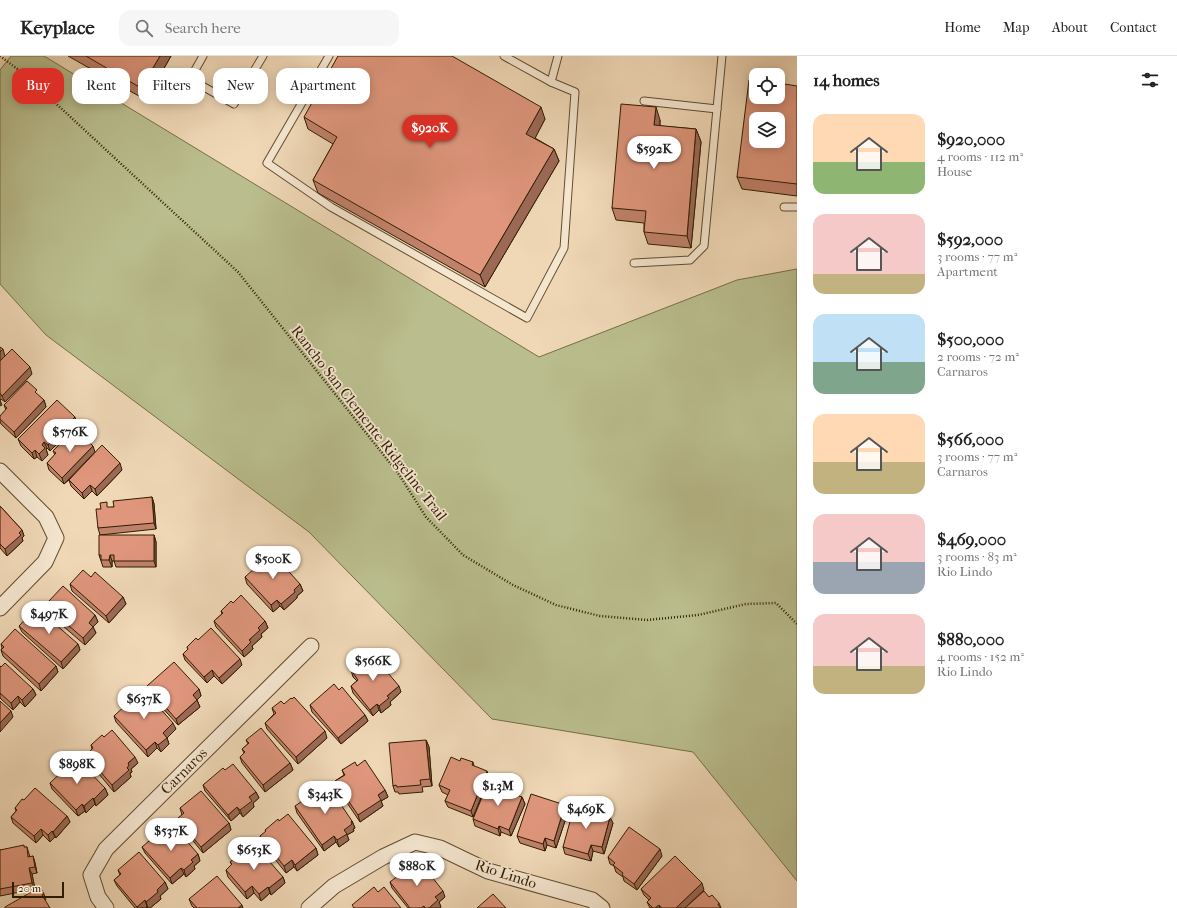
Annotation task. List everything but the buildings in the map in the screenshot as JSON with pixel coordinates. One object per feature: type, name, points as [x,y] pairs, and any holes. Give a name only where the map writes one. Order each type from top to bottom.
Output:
[{"type":"street","points":[[0,471],[46,517],[56,538],[45,562],[0,608]]},
{"type":"street","name":"Carnaros","points":[[106,908],[98,897],[90,875],[106,849],[311,646]]},
{"type":"street","name":"Rio Lindo","points":[[309,908],[334,886],[383,856],[415,842],[440,848],[488,871],[593,905]]},
{"type":"lane","points":[[203,56],[190,79],[234,104],[262,56]]},
{"type":"lane","points":[[329,56],[267,163],[331,207],[527,318],[564,248],[575,92],[550,82],[504,56]]},
{"type":"lane","points":[[550,82],[558,56]]},
{"type":"lane","points":[[634,263],[690,260],[704,246],[722,56]]},
{"type":"lane","points":[[644,102],[717,109]]},
{"type":"lane","points":[[784,207],[797,207]]},
{"type":"path","name":"Rancho San Clemente Ridgeline Trail","points":[[0,56],[24,74],[238,272],[398,473],[426,517],[463,555],[513,585],[556,605],[600,616],[647,620],[698,615],[746,604],[776,603],[797,624]]},
{"type":"green space","points":[[11,56],[44,56],[64,68],[12,68],[12,104],[64,104],[64,68],[72,73],[72,104],[123,104],[539,357],[737,280],[797,269],[797,881],[693,752],[492,719],[309,532],[46,335],[0,284],[0,70]]}]
